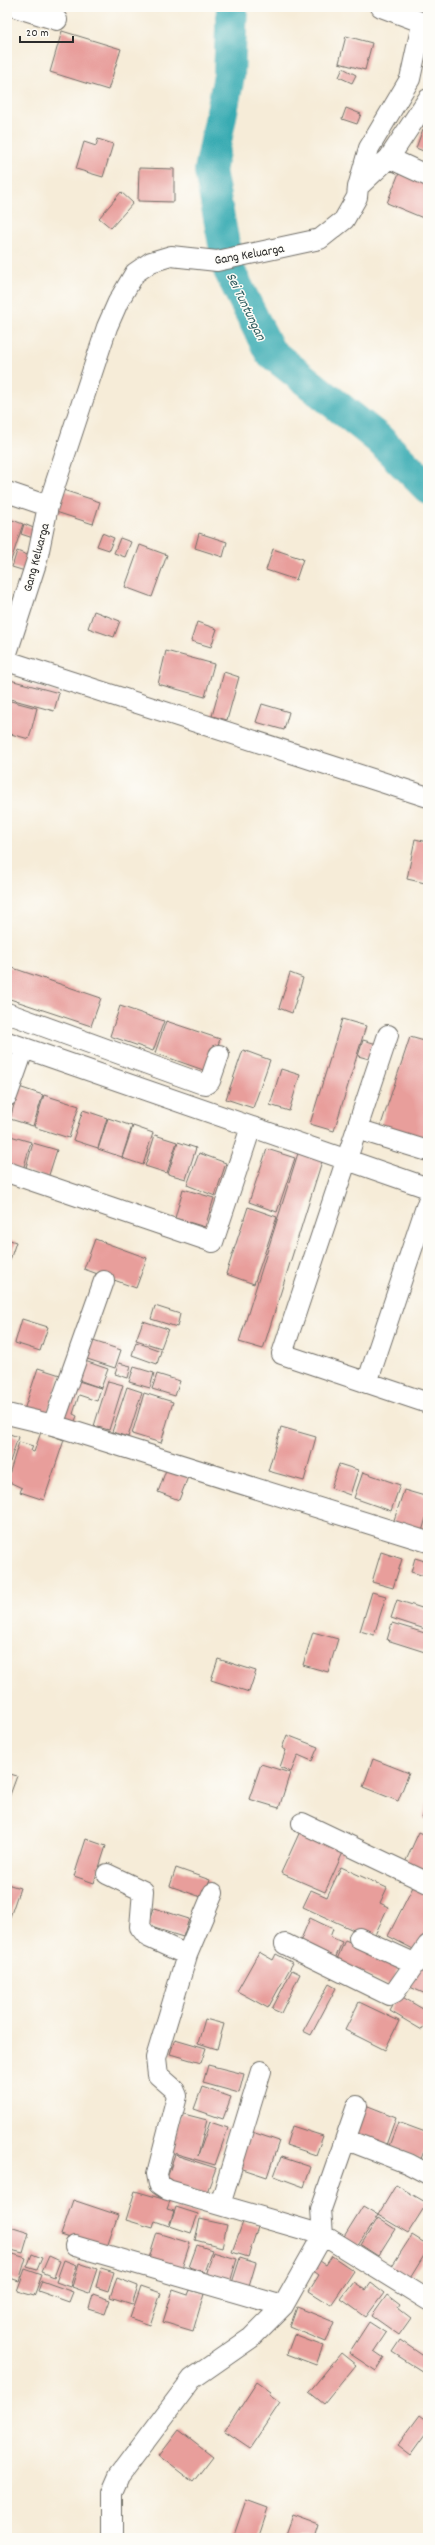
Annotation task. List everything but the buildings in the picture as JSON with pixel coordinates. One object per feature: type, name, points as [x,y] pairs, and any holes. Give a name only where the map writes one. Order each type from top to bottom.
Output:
[{"type":"street","points":[[15,7],[57,20]]},
{"type":"street","points":[[358,187],[369,148],[410,79],[424,23],[380,7]]},
{"type":"street","name":"Gang Keluarga","points":[[7,653],[12,621],[37,560],[48,506],[107,328],[118,302],[135,273],[151,262],[171,256],[217,261],[320,239],[344,220],[357,197],[358,187],[389,158],[428,99]]},
{"type":"street","points":[[389,158],[428,176]]},
{"type":"street","name":"Gang Keluarga","points":[[7,492],[48,506]]},
{"type":"street","points":[[7,661],[428,797]]},
{"type":"street","points":[[7,1013],[200,1083],[210,1081],[220,1055]]},
{"type":"street","points":[[388,1035],[282,1354],[428,1403]]},
{"type":"street","points":[[7,1096],[15,1045],[428,1188]]},
{"type":"street","points":[[7,1172],[213,1242],[251,1127]]},
{"type":"street","points":[[357,1129],[428,1151]]},
{"type":"street","points":[[367,1383],[428,1201]]},
{"type":"street","points":[[53,1425],[104,1281]]},
{"type":"street","points":[[7,1414],[53,1425],[428,1542]]},
{"type":"street","points":[[302,1823],[428,1883]]},
{"type":"street","points":[[107,1874],[143,1891],[140,1927],[148,1937],[187,1955]]},
{"type":"street","points":[[213,1893],[187,1955],[156,2058],[158,2075],[174,2089],[177,2096],[157,2174],[159,2184],[168,2190],[324,2235],[428,2300]]},
{"type":"street","points":[[359,1938],[416,1964]]},
{"type":"street","points":[[285,1944],[389,1995],[395,1992],[428,1945]]},
{"type":"street","points":[[220,2205],[261,2071]]},
{"type":"street","points":[[112,2538],[112,2492],[119,2476],[192,2379],[252,2338],[283,2306],[324,2235],[321,2209],[347,2140],[357,2106]]},
{"type":"street","points":[[347,2140],[409,2164],[428,2174]]},
{"type":"street","points":[[75,2246],[283,2306]]},
{"type":"waterway","name":"Sei Tuntungan","points":[[232,7],[229,76],[210,171],[229,270],[270,352],[379,439],[428,488]]}]
